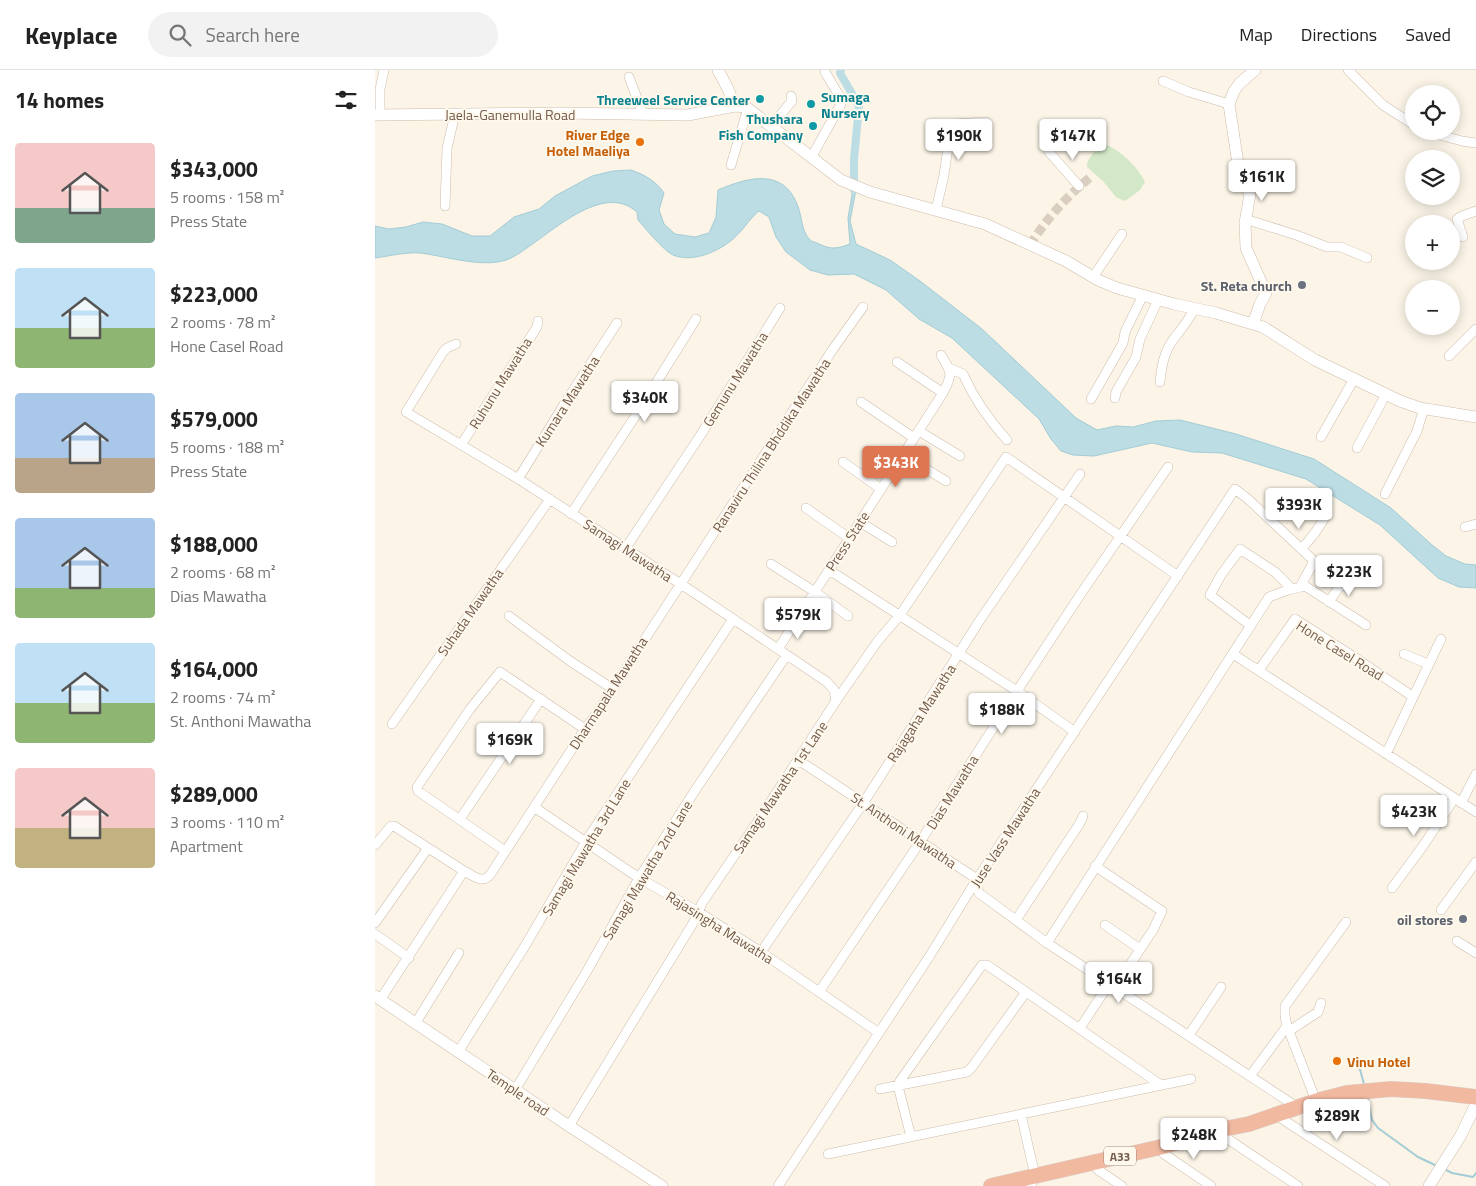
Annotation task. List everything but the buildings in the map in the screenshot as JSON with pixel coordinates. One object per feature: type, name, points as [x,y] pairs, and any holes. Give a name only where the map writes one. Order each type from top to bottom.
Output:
[{"type":"highway","name":"A33","points":[[991,1186],[1031,1183],[1224,1129],[1249,1124],[1297,1107],[1347,1093],[1374,1089],[1426,1091],[1476,1097]]},
{"type":"highway","name":"A33","points":[[1096,1166],[1164,1154],[1225,1137],[1249,1124]]},
{"type":"main road","points":[[718,70],[735,106]]},
{"type":"main road","points":[[1253,324],[1266,293],[1246,248],[1245,220],[1250,194],[1238,164],[1229,104],[1240,82],[1255,70]]},
{"type":"main road","name":"Jaela-Ganemulla Road","points":[[377,115],[698,114],[735,106],[748,108],[841,180],[855,186],[985,224],[1066,261],[1093,277],[1117,288],[1263,327],[1315,360],[1400,401],[1424,408],[1476,417]]},
{"type":"main road","name":"Temple road","points":[[378,998],[662,1186]]},
{"type":"main road","points":[[1429,1186],[1461,1135],[1476,1104]]},
{"type":"street","points":[[377,115],[384,70]]},
{"type":"street","points":[[1348,70],[1383,105],[1405,119]]},
{"type":"street","points":[[811,158],[841,104],[840,97],[825,72]]},
{"type":"street","points":[[629,77],[643,114]]},
{"type":"street","points":[[1163,81],[1189,92],[1229,104]]},
{"type":"street","points":[[771,126],[787,108],[791,101],[791,96]]},
{"type":"street","points":[[731,165],[748,108]]},
{"type":"street","points":[[445,206],[447,148],[455,114]]},
{"type":"street","points":[[936,210],[944,175],[951,127],[955,124],[987,122]]},
{"type":"street","points":[[1458,140],[1476,143]]},
{"type":"street","points":[[1049,152],[1079,186]]},
{"type":"street","points":[[1463,237],[1457,219],[1476,211]]},
{"type":"street","points":[[1245,220],[1296,235],[1327,247],[1341,247],[1367,258]]},
{"type":"street","points":[[1093,277],[1122,234]]},
{"type":"street","points":[[1091,399],[1123,343],[1125,332],[1143,296]]},
{"type":"street","points":[[1115,398],[1116,392],[1136,357],[1140,339],[1158,300]]},
{"type":"street","name":"Ranaviru Thilina Bhddika Mawatha","points":[[680,584],[736,501],[833,349],[863,307]]},
{"type":"street","name":"Gemunu Mawatha","points":[[625,550],[700,436],[780,308]]},
{"type":"street","points":[[1160,382],[1161,364],[1169,346],[1190,319],[1194,309]]},
{"type":"street","points":[[571,514],[638,412],[696,318]]},
{"type":"street","name":"Ruhunu Mawatha","points":[[461,445],[537,327],[538,321]]},
{"type":"street","name":"Kumara Mawatha","points":[[518,479],[617,323]]},
{"type":"street","points":[[1449,356],[1476,329]]},
{"type":"street","name":"Samagi Mawatha","points":[[456,344],[443,352],[406,412],[518,479],[778,649],[827,682],[834,690],[836,701]]},
{"type":"street","points":[[941,355],[949,368],[963,374],[991,423],[1007,440]]},
{"type":"street","points":[[897,362],[943,393]]},
{"type":"street","name":"Press State","points":[[778,649],[943,393],[951,378],[949,368]]},
{"type":"street","points":[[1321,437],[1354,379]]},
{"type":"street","points":[[1357,448],[1386,394]]},
{"type":"street","points":[[861,402],[916,434],[960,456]]},
{"type":"street","points":[[1385,494],[1417,431],[1424,408]]},
{"type":"street","points":[[903,455],[946,481]]},
{"type":"street","name":"Samagi Mawatha 1st Lane","points":[[569,1126],[695,920],[697,912],[836,701],[877,642],[900,615],[1006,457],[1064,498]]},
{"type":"street","points":[[843,462],[881,489]]},
{"type":"street","name":"Dias Mawatha","points":[[819,992],[920,842],[1120,536],[1168,467]]},
{"type":"street","name":"Rajagaha Mawatha","points":[[761,952],[864,802],[980,620],[1080,474]]},
{"type":"street","name":"Juse Vass Mawatha","points":[[778,1186],[929,957],[977,879],[1235,490],[1248,498],[1301,549]]},
{"type":"street","points":[[1064,498],[1178,576]]},
{"type":"street","name":"Suhada Mawatha","points":[[392,724],[549,499]]},
{"type":"street","points":[[805,508],[849,538]]},
{"type":"street","points":[[1296,588],[1313,563],[1313,560],[1301,549],[1322,524],[1327,513]]},
{"type":"street","points":[[860,522],[893,542]]},
{"type":"street","points":[[1465,527],[1476,524]]},
{"type":"street","points":[[1251,626],[1209,595],[1240,549],[1296,588]]},
{"type":"street","points":[[771,564],[848,616]]},
{"type":"street","points":[[829,570],[1017,691],[1075,732]]},
{"type":"street","points":[[1329,602],[1339,587],[1346,586],[1350,580]]},
{"type":"street","name":"Dharmapala Mawatha","points":[[464,871],[477,878],[486,879],[613,689],[680,584]]},
{"type":"street","points":[[1047,943],[1269,597],[1305,586],[1366,625]]},
{"type":"street","points":[[509,616],[562,656],[613,689]]},
{"type":"street","name":"Hone Casel Road","points":[[1259,670],[1295,619],[1412,696]]},
{"type":"street","name":"Samagi Mawatha 3rd Lane","points":[[458,1052],[525,946],[585,843],[733,620]]},
{"type":"street","points":[[1385,754],[1441,639]]},
{"type":"street","points":[[1233,654],[1476,812]]},
{"type":"street","points":[[1404,654],[1428,664]]},
{"type":"street","name":"Samagi Mawatha 2nd Lane","points":[[515,1090],[587,971],[639,878],[786,656]]},
{"type":"street","points":[[505,851],[418,791],[417,787],[470,710],[500,672],[585,729]]},
{"type":"street","points":[[460,819],[541,699]]},
{"type":"street","name":"St. Anthoni Mawatha","points":[[798,760],[864,802],[920,842],[977,879],[976,884],[979,893],[1047,943],[1297,1107]]},
{"type":"street","points":[[1391,888],[1476,774]]},
{"type":"street","name":"Rajasingha Mawatha","points":[[534,807],[639,878],[761,952],[879,1033]]},
{"type":"street","points":[[1016,920],[1083,816]]},
{"type":"street","points":[[375,846],[391,826],[394,826],[464,871],[409,958],[378,998]]},
{"type":"street","points":[[375,923],[429,848]]},
{"type":"street","points":[[1441,910],[1476,862]]},
{"type":"street","points":[[1080,1028],[1140,949],[1158,922],[1162,911],[1095,866]]},
{"type":"street","points":[[1316,1101],[1288,1028],[1285,1006],[1346,922]]},
{"type":"street","points":[[1105,925],[1140,949]]},
{"type":"street","points":[[375,934],[409,958]]},
{"type":"street","points":[[1457,941],[1476,953]]},
{"type":"street","points":[[415,1024],[459,953]]},
{"type":"street","points":[[911,1137],[899,1086],[905,1073],[982,964],[987,965],[1161,1085]]},
{"type":"street","points":[[1189,1035],[1221,987]]},
{"type":"street","points":[[880,1089],[967,1072],[973,1067],[1026,992]]},
{"type":"street","points":[[1250,1076],[1288,1028],[1318,1012],[1321,1003]]},
{"type":"street","points":[[828,1154],[1191,1079]]},
{"type":"street","points":[[1021,1114],[1031,1183]]},
{"type":"street","points":[[1276,1115],[1385,1186]]},
{"type":"street","points":[[1225,1137],[1298,1186]]},
{"type":"street","points":[[1164,1154],[1211,1186]]},
{"type":"street","points":[[1096,1166],[1122,1186]]},
{"type":"green space","points":[[1105,144],[1128,160],[1138,170],[1145,182],[1140,190],[1125,201],[1116,197],[1103,181],[1087,167],[1087,163],[1093,154]]},
{"type":"water","points":[[631,170],[650,179],[664,193],[659,210],[664,224],[675,234],[695,237],[709,233],[716,217],[718,190],[751,179],[762,179],[773,180],[790,192],[799,208],[803,228],[810,240],[830,248],[841,247],[850,244],[848,218],[853,189],[856,190],[850,221],[856,244],[890,260],[982,329],[1076,418],[1097,430],[1116,426],[1133,427],[1156,421],[1180,420],[1236,434],[1314,459],[1391,508],[1446,556],[1465,564],[1476,565],[1476,588],[1459,587],[1438,578],[1380,525],[1306,479],[1222,453],[1192,452],[1152,443],[1094,456],[1073,455],[1061,451],[1039,419],[952,338],[919,319],[886,290],[854,274],[828,275],[810,270],[786,252],[776,237],[769,217],[759,211],[727,244],[704,255],[688,258],[669,253],[638,220],[637,212],[622,204],[606,203],[573,216],[524,250],[511,258],[501,261],[490,263],[466,261],[420,253],[375,258],[375,226],[389,229],[423,222],[442,224],[472,236],[490,236],[514,217],[539,209],[555,196],[592,176],[613,171]]},
{"type":"waterway","points":[[841,70],[840,73],[859,106],[854,159],[854,190]]},
{"type":"waterway","points":[[1360,1059],[1359,1066],[1364,1084]]},
{"type":"waterway","points":[[1367,1096],[1372,1120],[1378,1128],[1418,1157],[1437,1166]]},
{"type":"waterway","points":[[1444,1169],[1452,1173],[1473,1177],[1476,1173]]},
{"type":"tunnel","points":[[1030,245],[1059,207],[1093,175]]},
{"type":"place","name":"Threeweel Service Center","points":[[760,99]]},
{"type":"place","name":"Sumaga Nursery","points":[[811,104]]},
{"type":"place","name":"Thushara Fish Company","points":[[813,126]]},
{"type":"place","name":"River Edge Hotel Maeliya","points":[[640,142]]},
{"type":"place","name":"St. Reta church","points":[[1302,285]]},
{"type":"place","name":"oil stores","points":[[1463,919]]},
{"type":"place","name":"Vinu Hotel","points":[[1337,1061]]}]
